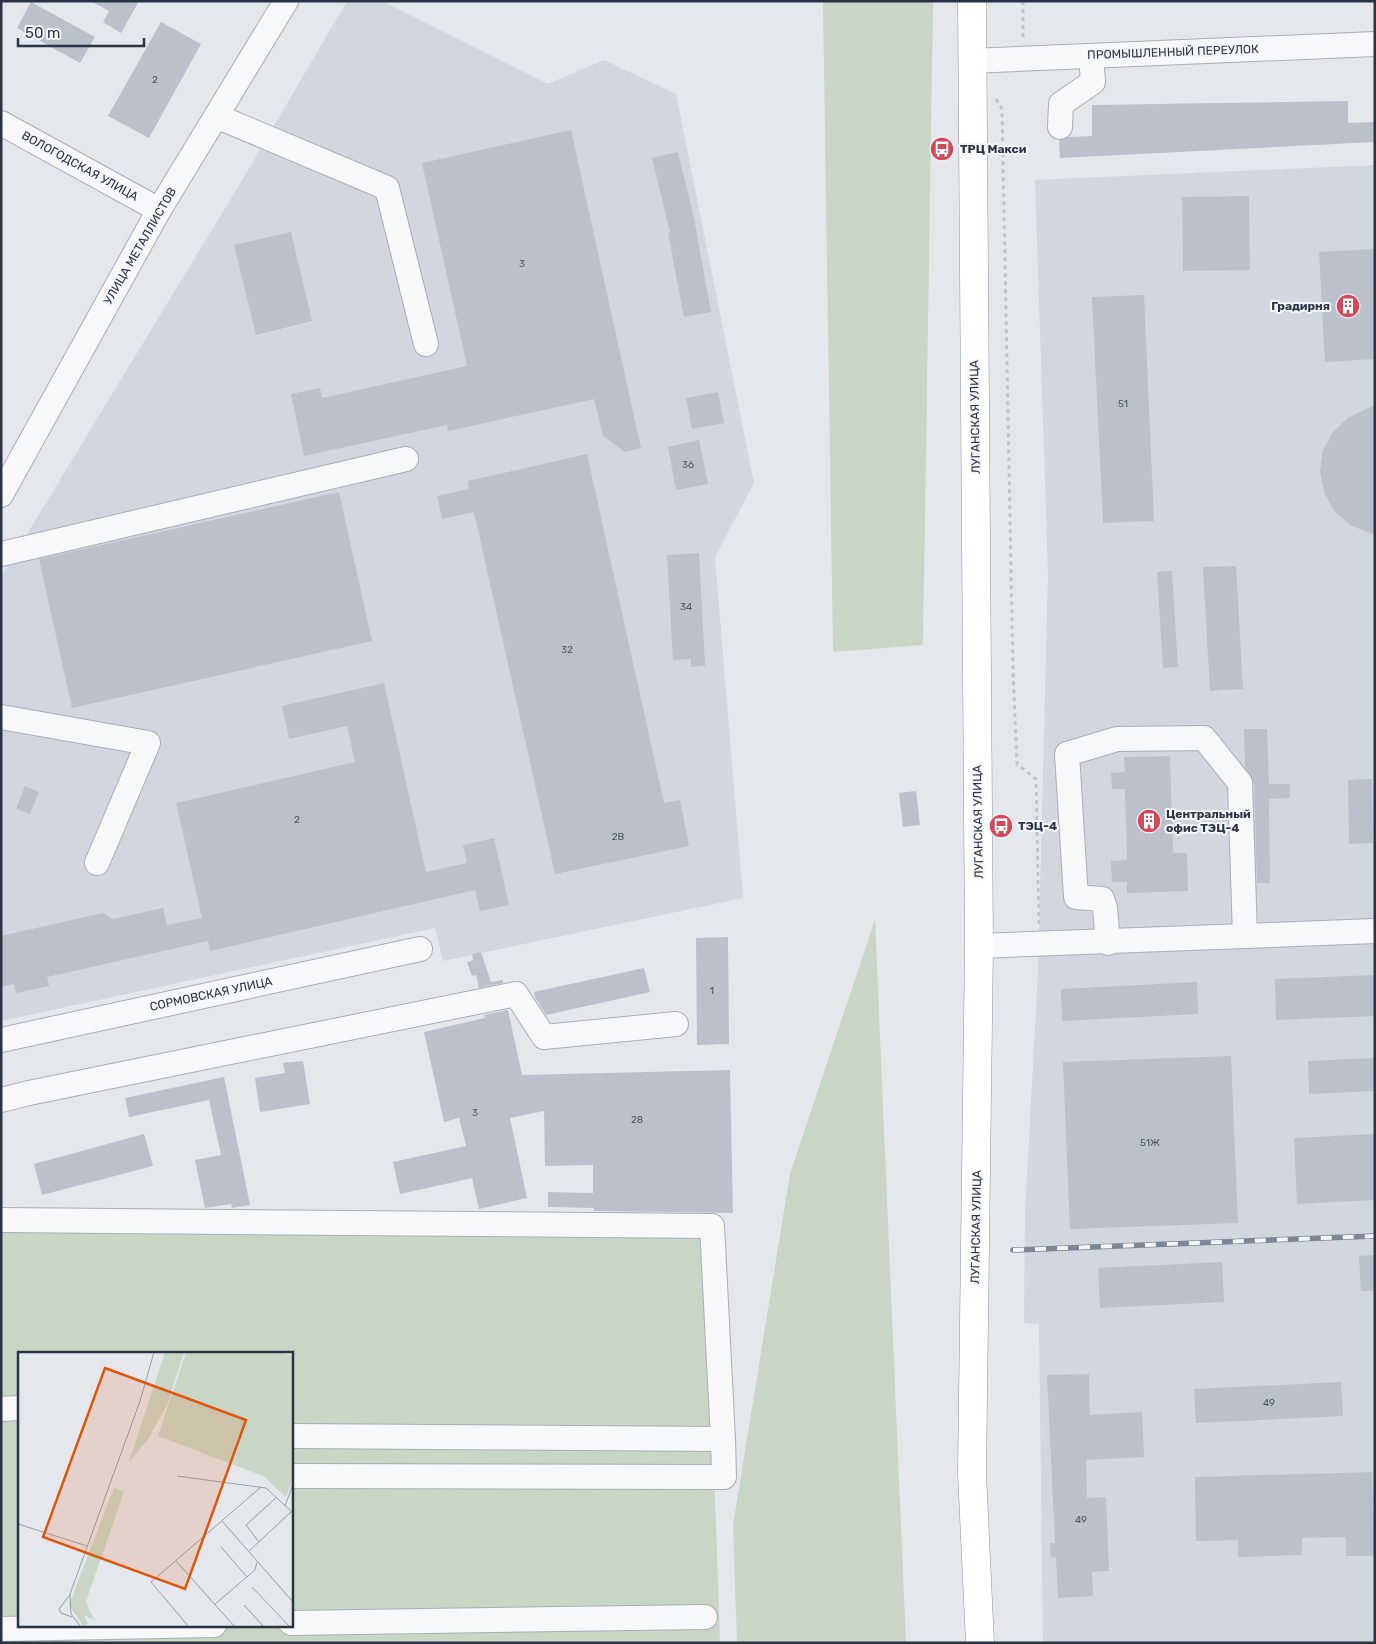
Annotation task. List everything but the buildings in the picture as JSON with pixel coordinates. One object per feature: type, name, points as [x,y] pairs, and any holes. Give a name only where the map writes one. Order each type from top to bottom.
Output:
[{"type":"highway","name":"ЛУГАНСКАЯ УЛИЦА","points":[[972,1],[979,946],[972,1473],[980,1643]]},
{"type":"street","name":"УЛИЦА МЕТАЛЛИСТОВ","points":[[1,495],[159,210],[286,1]]},
{"type":"street","name":"ПРОМЫШЛЕННЫЙ ПЕРЕУЛОК","points":[[971,61],[1375,44]]},
{"type":"street","points":[[1060,127],[1061,104],[1093,82],[1091,56]]},
{"type":"street","points":[[216,116],[387,188],[426,344]]},
{"type":"street","name":"ВОЛОГОДСКАЯ УЛИЦА","points":[[1,123],[159,210]]},
{"type":"street","points":[[1,554],[406,459]]},
{"type":"street","points":[[1,717],[148,743],[98,863]]},
{"type":"street","points":[[1108,943],[1105,903],[1102,898],[1076,897],[1067,754],[1117,739],[1204,738],[1240,783],[1246,936]]},
{"type":"street","points":[[979,946],[1108,943],[1375,931]]},
{"type":"street","name":"СОРМОВСКАЯ УЛИЦА","points":[[1,1040],[420,949]]},
{"type":"street","points":[[1,1100],[516,994],[544,1037],[676,1024]]},
{"type":"street","points":[[1,1220],[712,1226],[724,1477],[292,1476]]},
{"type":"street","points":[[1,1409],[18,1408]]},
{"type":"street","points":[[292,1436],[723,1439]]},
{"type":"street","points":[[292,1624],[705,1617]]},
{"type":"street","points":[[1,1629],[161,1626]]},
{"type":"path","points":[[1023,1],[1023,59]]},
{"type":"path","points":[[996,99],[1002,109],[1013,661],[1017,764],[1036,779],[1039,928]]},
{"type":"shaded area","points":[[347,1],[382,1],[548,84],[604,60],[676,94],[754,483],[715,557],[743,898],[443,961],[435,928],[1,1021],[1,577],[247,172]]},
{"type":"shaded area","points":[[1375,165],[1375,1643],[1043,1643],[1039,1324],[1024,1323],[1025,1213],[1038,973],[1048,573],[1035,180]]},
{"type":"green space","points":[[823,1],[933,1],[923,645],[833,652]]},
{"type":"green space","points":[[875,920],[906,1643],[737,1643],[733,1525],[790,1174]]},
{"type":"green space","points":[[1,1223],[706,1232],[720,1643],[1,1643]]},
{"type":"railway","points":[[1013,1250],[1375,1236]]},
{"type":"place","name":"ТРЦ Макси","points":[[942,149]]},
{"type":"place","name":"Градирня","points":[[1348,306]]},
{"type":"place","name":"Центральный офис ТЭЦ-4","points":[[1149,821]]},
{"type":"place","name":"ТЭЦ-4","points":[[1001,826]]}]
